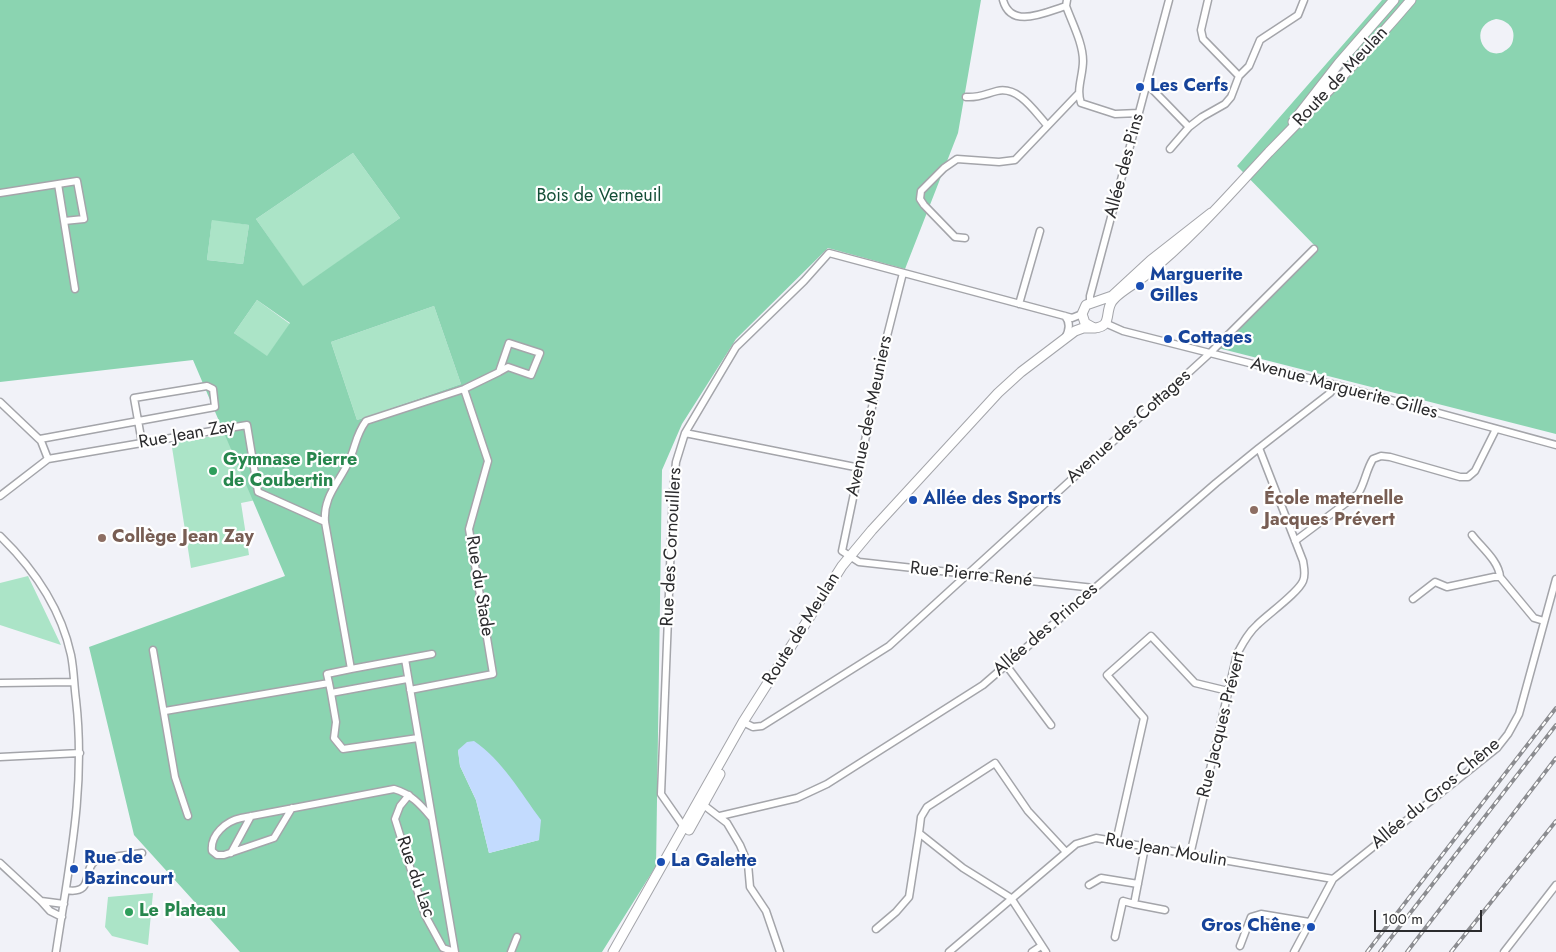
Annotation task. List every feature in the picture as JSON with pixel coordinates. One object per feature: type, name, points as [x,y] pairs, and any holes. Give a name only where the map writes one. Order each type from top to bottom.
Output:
[{"type":"main road","name":"Route de Meulan","points":[[1270,152],[1327,78],[1394,0]]},
{"type":"main road","name":"Route de Meulan","points":[[1108,313],[1114,299],[1149,273],[1211,213],[1349,70],[1411,0]]},
{"type":"main road","name":"Route de Meulan","points":[[1093,302],[1108,298],[1116,292],[1151,260],[1211,213]]},
{"type":"main road","points":[[1093,302],[1105,306],[1108,313],[1105,323],[1095,328],[1086,324],[1082,316],[1084,308],[1093,302]]},
{"type":"main road","name":"Route de Meulan","points":[[1075,331],[1082,316]]},
{"type":"main road","name":"Route de Meulan","points":[[620,952],[745,723],[852,558],[1002,398],[1049,352],[1075,331],[1095,328]]},
{"type":"main road","name":"Route de Meulan","points":[[613,952],[684,827],[701,803]]},
{"type":"street","points":[[1003,0],[1006,9],[1016,17],[1032,16],[1066,3],[1083,62],[1078,94],[1081,104],[1115,114],[1139,113]]},
{"type":"street","name":"Allée des Pins","points":[[1093,302],[1090,296],[1169,0]]},
{"type":"street","points":[[1208,0],[1201,30],[1203,39],[1240,76]]},
{"type":"street","points":[[1170,149],[1189,127],[1225,104],[1231,97],[1240,76],[1249,66],[1260,40],[1298,15],[1304,0]]},
{"type":"street","points":[[1146,87],[1152,89],[1189,127]]},
{"type":"street","points":[[966,97],[977,98],[1003,90],[1011,91],[1020,96],[1047,125]]},
{"type":"street","points":[[965,238],[955,237],[924,205],[920,199],[921,190],[944,168],[957,159],[999,162],[1015,160],[1078,94]]},
{"type":"street","points":[[0,193],[77,181],[84,219],[64,221]]},
{"type":"street","points":[[58,184],[75,288]]},
{"type":"street","points":[[1020,304],[1040,231]]},
{"type":"street","name":"Avenue des Cottages","points":[[745,723],[758,727],[762,726],[890,646],[1209,354],[1314,250]]},
{"type":"street","name":"Rue des Cornouillers","points":[[684,827],[661,794],[673,492],[676,462],[685,433],[736,347],[804,281],[829,253],[903,273]]},
{"type":"street","points":[[903,273],[1065,316],[1082,316]]},
{"type":"street","name":"Avenue des Meuniers","points":[[852,558],[842,551],[886,340],[903,273]]},
{"type":"street","points":[[1065,316],[1069,327],[1065,338]]},
{"type":"street","name":"Avenue Marguerite Gilles","points":[[1105,323],[1123,331],[1336,385],[1556,445]]},
{"type":"street","points":[[351,669],[324,511],[327,500],[350,460],[358,431],[366,422],[464,388],[499,372],[508,367],[531,375],[540,353],[510,343],[499,372]]},
{"type":"street","name":"Allée des Princes","points":[[720,816],[797,798],[827,784],[984,685],[1094,588],[1259,448],[1330,393],[1336,385]]},
{"type":"street","points":[[40,439],[138,421],[215,407],[213,389],[207,386],[134,398],[138,421],[142,443]]},
{"type":"street","name":"Rue du Stade","points":[[410,690],[493,674],[469,529],[488,461],[464,388]]},
{"type":"street","points":[[0,402],[40,439],[48,459]]},
{"type":"street","name":"Rue Jean Zay","points":[[0,496],[48,459],[247,425],[258,492],[325,522]]},
{"type":"street","points":[[1295,541],[1358,494],[1373,458],[1380,456],[1390,457],[1460,477],[1468,477],[1475,471],[1496,429]]},
{"type":"street","points":[[685,433],[860,468]]},
{"type":"street","name":"Rue Jacques Prévert","points":[[1190,855],[1237,654],[1245,639],[1256,626],[1303,582],[1305,572],[1303,561],[1259,448]]},
{"type":"street","points":[[1472,535],[1494,562],[1500,577],[1534,618],[1544,622]]},
{"type":"street","points":[[0,536],[35,575],[60,621],[71,654],[80,753],[80,783],[74,842],[56,952]]},
{"type":"street","name":"Rue Pierre René","points":[[852,558],[859,562],[1094,588]]},
{"type":"street","points":[[1413,599],[1435,582],[1447,587],[1500,577]]},
{"type":"street","name":"Allée du Gros Chêne","points":[[1294,952],[1332,879],[1497,748],[1508,734],[1519,714],[1556,579]]},
{"type":"street","points":[[1116,842],[1144,718],[1107,675],[1151,636],[1195,682],[1228,691]]},
{"type":"street","points":[[153,650],[175,777],[188,816]]},
{"type":"street","points":[[418,738],[343,749],[334,738],[336,722],[327,674],[432,654]]},
{"type":"street","points":[[404,659],[455,952]]},
{"type":"street","points":[[1006,665],[1051,724]]},
{"type":"street","points":[[331,693],[407,679]]},
{"type":"street","points":[[0,684],[74,682]]},
{"type":"street","points":[[165,711],[329,683]]},
{"type":"street","points":[[0,757],[80,753]]},
{"type":"street","points":[[876,929],[896,912],[909,897],[921,818],[927,807],[995,762],[1028,811],[1066,852]]},
{"type":"street","points":[[292,808],[274,838],[231,853],[217,855],[212,851],[215,836],[233,819],[252,816],[292,808],[394,789],[409,795],[432,818]]},
{"type":"street","name":"Rue du Lac","points":[[409,795],[400,806],[395,819],[425,915],[443,948],[455,952]]},
{"type":"street","points":[[701,803],[727,823],[740,845],[748,864],[750,887],[766,911],[780,952]]},
{"type":"street","points":[[231,853],[252,816]]},
{"type":"street","points":[[919,832],[963,868],[1011,898],[1046,952]]},
{"type":"street","name":"Rue Jean Moulin","points":[[949,952],[1076,844],[1096,838],[1332,879]]},
{"type":"street","points":[[1134,904],[1145,847]]},
{"type":"street","points":[[66,890],[79,890],[86,884],[90,865],[96,859],[142,853]]},
{"type":"street","points":[[0,863],[50,911],[62,917]]},
{"type":"street","points":[[1089,885],[1101,878],[1138,884]]},
{"type":"street","points":[[1504,952],[1556,885]]},
{"type":"street","points":[[41,901],[64,904]]},
{"type":"street","points":[[1115,937],[1123,901],[1165,910]]},
{"type":"street","points":[[1240,946],[1251,917],[1261,914],[1309,922]]},
{"type":"street","points":[[511,952],[516,937]]},
{"type":"street","points":[[1032,952],[1041,946]]},
{"type":"green space","name":"Bois de Verneuil","points":[[0,0],[981,0],[958,133],[905,269],[828,248],[736,339],[682,424],[662,470],[656,866],[602,952],[240,952],[134,835],[89,647],[285,576],[193,360],[0,382]],"holes":[[[353,153],[400,218],[303,286],[256,219]],[[212,220],[249,225],[243,264],[207,260]],[[257,300],[290,323],[267,356],[234,333]],[[434,306],[461,384],[357,420],[331,342]],[[458,750],[539,840],[489,853],[476,800],[460,766]]]},
{"type":"green space","points":[[1382,0],[1556,0],[1556,434],[1218,348],[1318,249],[1237,166]],"holes":[[[1496,19],[1510,25],[1514,36],[1510,47],[1503,52],[1496,53],[1484,47],[1480,34],[1482,28],[1487,23]]]},
{"type":"green space","points":[[353,153],[400,218],[303,287],[256,219]]},
{"type":"green space","points":[[212,219],[249,225],[243,264],[207,260]]},
{"type":"green space","points":[[257,300],[290,324],[267,357],[234,333]]},
{"type":"green space","points":[[434,306],[461,384],[357,420],[331,342]]},
{"type":"green space","name":"Gymnase Pierre de Coubertin","points":[[241,433],[256,500],[241,503],[249,555],[191,568],[171,441]]},
{"type":"green space","points":[[28,576],[61,645],[0,625],[0,583]]},
{"type":"green space","name":"Le Plateau","points":[[153,893],[148,945],[112,936],[105,927],[108,897]]},
{"type":"water","points":[[474,741],[502,767],[541,820],[539,840],[489,853],[476,800],[460,766],[458,750],[467,742]]},
{"type":"railway","points":[[1367,952],[1556,708]]},
{"type":"railway","points":[[1380,952],[1556,725]]},
{"type":"railway","points":[[1407,952],[1556,758]]},
{"type":"railway","points":[[1451,952],[1556,821]]},
{"type":"place","name":"Les Cerfs","points":[[1140,87]]},
{"type":"place","name":"Marguerite Gilles","points":[[1140,286]]},
{"type":"place","name":"Cottages","points":[[1168,339]]},
{"type":"place","name":"Gymnase Pierre de Coubertin","points":[[213,471]]},
{"type":"place","name":"Allée des Sports","points":[[913,500]]},
{"type":"place","name":"École maternelle Jacques Prévert","points":[[1254,510]]},
{"type":"place","name":"Collège Jean Zay","points":[[102,538]]},
{"type":"place","name":"La Galette","points":[[661,862]]},
{"type":"place","name":"Rue de Bazincourt","points":[[74,869]]},
{"type":"place","name":"Le Plateau","points":[[129,912]]},
{"type":"place","name":"Gros Chêne","points":[[1311,927]]}]
